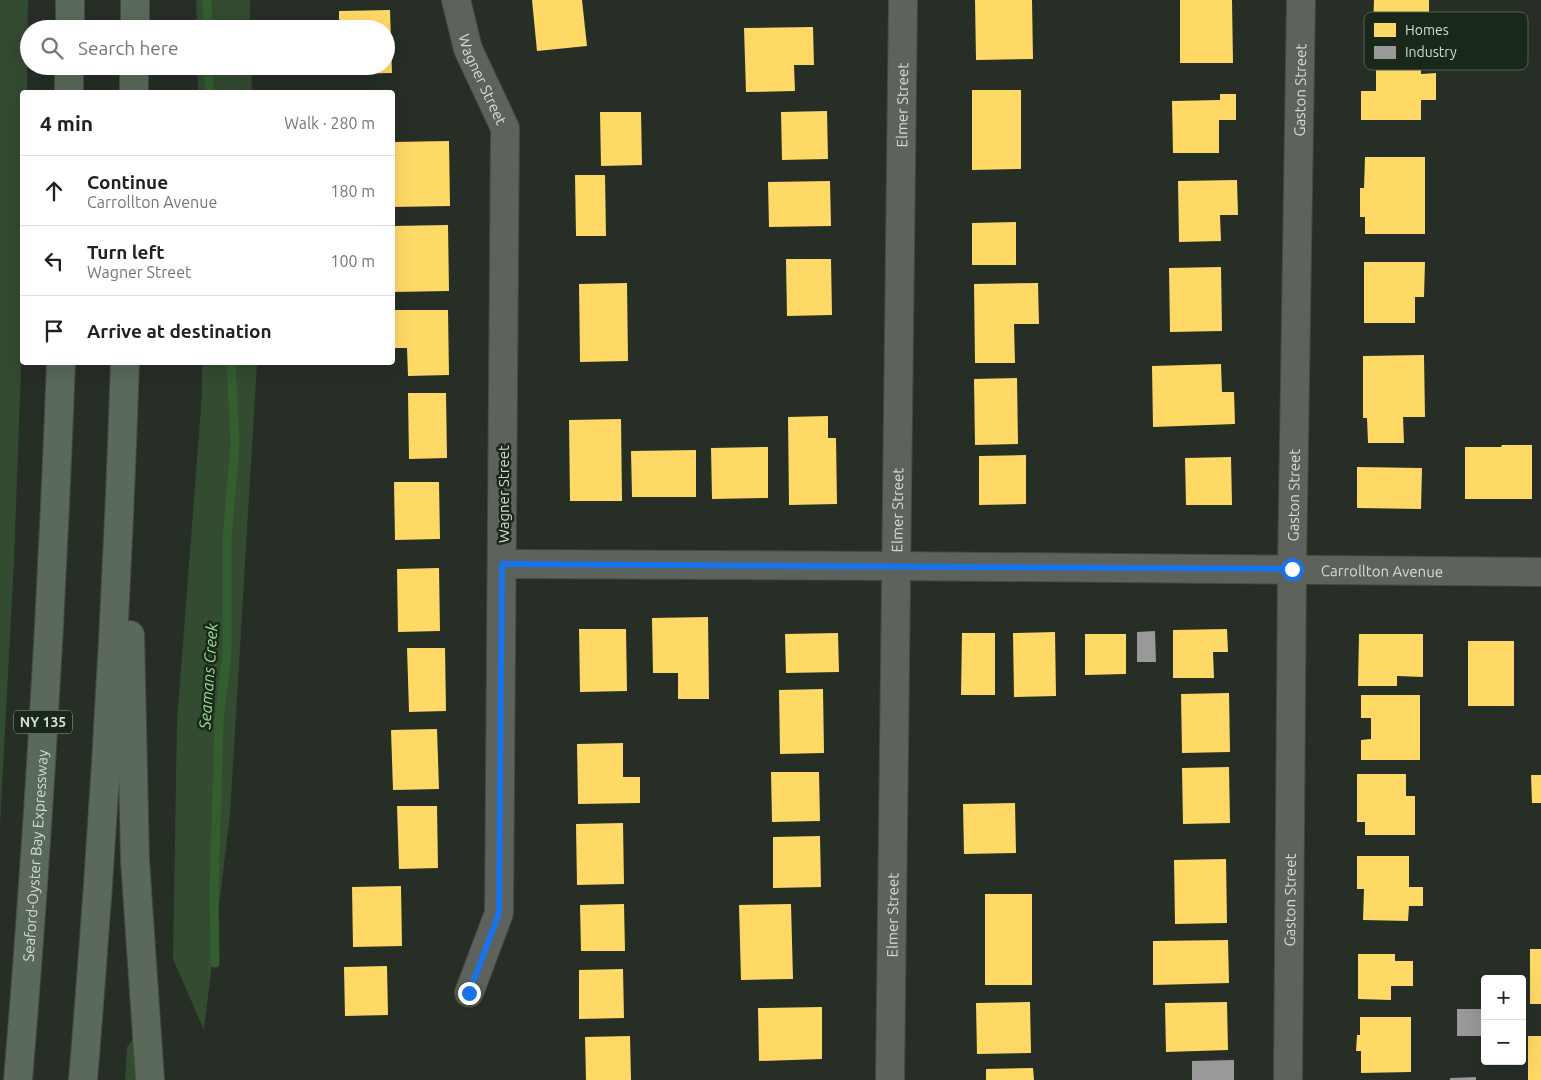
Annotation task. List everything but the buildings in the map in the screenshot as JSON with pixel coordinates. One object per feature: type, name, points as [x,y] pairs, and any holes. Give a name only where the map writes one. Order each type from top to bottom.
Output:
[{"type":"highway","points":[[70,0],[70,20]]},
{"type":"highway","points":[[135,0],[135,20]]},
{"type":"highway","points":[[69,75],[69,90]]},
{"type":"highway","points":[[134,75],[134,90]]},
{"type":"highway","name":"Seaford-Oyster Bay Expressway","points":[[18,1080],[33,898],[48,651],[61,365]]},
{"type":"highway","points":[[83,1080],[98,903],[126,365]]},
{"type":"highway","points":[[124,409],[135,860],[150,1080]]},
{"type":"street","name":"Wagner Street","points":[[456,0],[468,48],[506,128],[499,913],[469,993]]},
{"type":"street","name":"Elmer Street","points":[[890,1080],[903,0]]},
{"type":"street","name":"Gaston Street","points":[[1288,1080],[1292,569],[1301,0]]},
{"type":"street","name":"Carrollton Avenue","points":[[502,564],[1541,572]]},
{"type":"green space","points":[[0,0],[28,0],[28,20],[20,20],[20,75],[27,75],[27,90],[20,90],[21,365],[14,561],[0,825]]},
{"type":"green space","points":[[196,0],[250,0],[250,20],[197,20]]},
{"type":"green space","points":[[197,75],[251,75],[252,90],[198,90]]},
{"type":"green space","points":[[202,365],[257,365],[230,815],[204,1030],[173,959],[177,721],[202,394]]},
{"type":"green space","points":[[137,1033],[139,1080],[125,1080],[127,1047]]},
{"type":"waterway","name":"Seamans Creek","points":[[207,0],[208,20]]},
{"type":"waterway","name":"Seamans Creek","points":[[209,75],[210,90]]},
{"type":"waterway","name":"Seamans Creek","points":[[215,963],[214,890],[219,722],[227,652],[227,539],[235,444],[231,365]]},
{"type":"route","points":[[469,993],[499,913],[502,564],[1292,569]]}]
